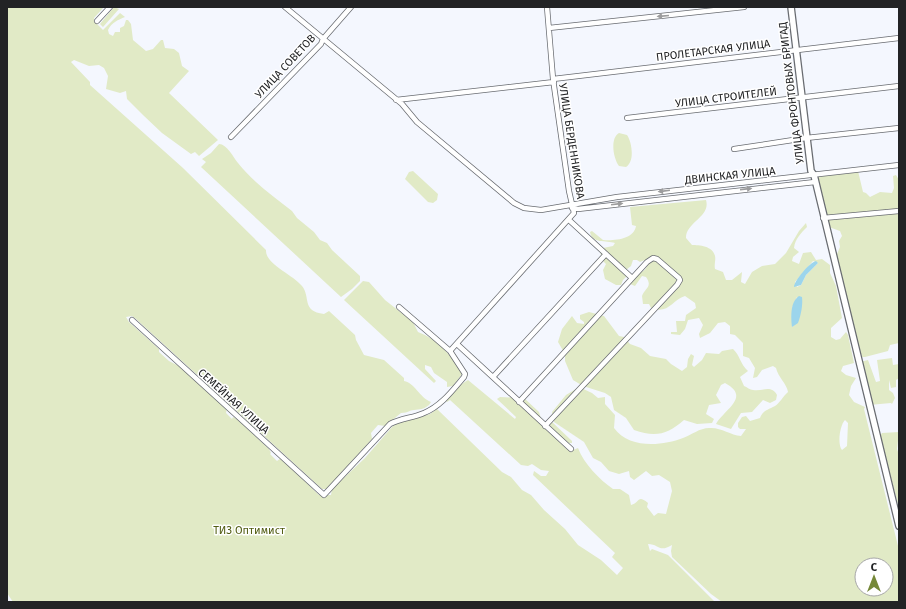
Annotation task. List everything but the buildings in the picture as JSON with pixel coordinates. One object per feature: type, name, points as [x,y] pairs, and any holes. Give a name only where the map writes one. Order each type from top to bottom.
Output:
[{"type":"main road","name":"УЛИЦА ФРОНТОВЫХ БРИГАД","points":[[791,7],[810,171],[814,175],[823,218],[899,526]]},
{"type":"street","points":[[97,22],[110,7]]},
{"type":"street","points":[[284,7],[323,39]]},
{"type":"street","name":"УЛИЦА СОВЕТОВ","points":[[231,137],[302,65],[351,7]]},
{"type":"street","name":"УЛИЦА БЕРДЕННИКОВА","points":[[450,351],[458,345],[574,213],[569,191],[554,80],[547,7]]},
{"type":"street","points":[[549,28],[744,7]]},
{"type":"street","name":"ПРОЛЕТАРСКАЯ УЛИЦА","points":[[396,100],[899,38]]},
{"type":"street","name":"ДВИНСКАЯ УЛИЦА","points":[[323,39],[402,104],[417,122],[514,203],[524,208],[535,210],[815,182]]},
{"type":"street","name":"УЛИЦА СТРОИТЕЛЕЙ","points":[[627,118],[899,86]]},
{"type":"street","points":[[402,104],[408,98]]},
{"type":"street","points":[[734,149],[806,138],[899,128]]},
{"type":"street","name":"ДВИНСКАЯ УЛИЦА","points":[[573,206],[617,197],[899,165]]},
{"type":"street","points":[[823,218],[899,211]]},
{"type":"street","points":[[568,220],[632,278]]},
{"type":"street","points":[[493,377],[606,254]]},
{"type":"street","points":[[519,402],[647,262],[653,258],[663,264],[680,280],[545,426]]},
{"type":"street","points":[[399,307],[450,351]]},
{"type":"street","name":"СЕМЕЙНАЯ УЛИЦА","points":[[132,320],[324,495],[390,424],[398,419],[422,414],[436,407],[455,387],[465,374],[450,351]]},
{"type":"street","points":[[458,345],[571,449]]},
{"type":"green space","name":"ТИЗ Оптимист","points":[[7,7],[104,7],[94,18],[95,22],[103,30],[120,13],[125,17],[111,25],[108,30],[109,34],[113,36],[115,32],[120,32],[120,28],[124,26],[126,20],[128,20],[131,24],[133,40],[146,51],[153,49],[161,40],[163,40],[165,48],[174,49],[179,53],[182,66],[189,71],[169,93],[218,140],[199,156],[195,152],[191,154],[162,133],[127,99],[126,91],[120,93],[106,89],[108,76],[104,68],[99,65],[89,66],[74,60],[71,62],[90,82],[90,85],[183,168],[266,250],[267,255],[274,264],[302,286],[305,290],[309,307],[312,310],[324,314],[329,311],[355,335],[364,355],[384,360],[404,378],[404,381],[411,384],[423,397],[431,402],[423,409],[401,413],[385,426],[378,425],[371,433],[372,439],[327,489],[322,489],[136,319],[132,316],[126,317],[129,322],[159,349],[159,352],[169,361],[179,366],[227,408],[226,413],[232,419],[233,417],[237,419],[269,449],[270,454],[277,461],[281,458],[319,495],[331,495],[332,489],[365,458],[392,427],[399,422],[430,414],[437,409],[502,472],[511,477],[522,490],[531,495],[544,510],[565,529],[578,545],[601,560],[617,575],[623,568],[612,557],[615,553],[533,475],[534,471],[541,476],[546,476],[549,471],[541,470],[532,464],[528,466],[521,465],[450,400],[447,402],[446,401],[457,387],[468,380],[515,419],[516,417],[497,399],[500,397],[524,398],[539,412],[542,422],[547,423],[548,419],[550,420],[572,441],[572,443],[566,443],[573,450],[578,448],[592,471],[602,481],[613,489],[620,489],[629,495],[631,505],[642,499],[648,503],[647,507],[654,516],[658,513],[666,514],[672,491],[670,482],[659,475],[652,476],[646,471],[634,480],[630,477],[629,471],[619,474],[609,471],[601,462],[593,458],[584,442],[554,422],[552,412],[566,395],[579,387],[592,393],[598,398],[605,397],[605,404],[615,415],[614,428],[620,435],[637,443],[656,444],[675,441],[706,428],[718,429],[741,436],[746,429],[740,429],[738,427],[738,423],[742,417],[746,416],[750,421],[760,418],[764,412],[777,405],[788,392],[776,368],[773,366],[762,370],[757,377],[753,378],[755,368],[749,358],[743,356],[743,343],[735,335],[730,334],[730,326],[725,322],[718,323],[710,333],[700,338],[699,334],[703,325],[699,318],[688,320],[685,329],[680,335],[671,334],[671,332],[677,332],[676,321],[685,321],[686,315],[696,308],[695,303],[685,296],[662,310],[651,308],[649,304],[643,304],[642,296],[649,285],[648,280],[646,277],[642,276],[635,286],[630,284],[637,273],[642,272],[647,267],[648,262],[645,260],[640,262],[633,260],[631,266],[626,270],[627,276],[621,285],[616,285],[605,279],[603,270],[606,264],[603,261],[600,252],[603,248],[613,246],[615,243],[596,240],[591,236],[590,232],[592,231],[603,240],[623,238],[632,234],[636,226],[632,225],[630,207],[706,200],[707,206],[705,211],[687,232],[686,238],[692,245],[698,245],[712,250],[715,256],[715,269],[723,272],[726,280],[732,280],[742,272],[741,282],[745,284],[752,272],[762,266],[775,264],[786,253],[799,231],[806,223],[807,227],[799,236],[794,248],[799,252],[793,257],[792,261],[799,264],[803,253],[811,252],[816,260],[822,259],[830,265],[830,273],[836,286],[842,318],[831,328],[831,337],[836,340],[840,339],[846,332],[848,335],[854,363],[843,366],[841,371],[846,375],[856,378],[851,386],[849,395],[854,402],[865,407],[864,409],[899,550],[899,602],[722,602],[711,594],[672,557],[672,545],[662,548],[648,544],[650,551],[652,549],[668,555],[715,602],[13,602],[7,593]],"holes":[[[813,261],[818,263],[806,275],[801,285],[797,287],[795,282]],[[797,297],[802,304],[798,319],[792,327],[792,308]],[[845,420],[848,423],[847,446],[842,450],[839,439],[843,422]]]},
{"type":"green space","points":[[114,7],[119,9],[103,27],[100,24]]},
{"type":"green space","points":[[619,133],[627,135],[631,147],[631,161],[626,167],[619,166],[615,158],[613,144],[614,139]]},
{"type":"green space","points":[[219,144],[225,146],[244,170],[257,183],[292,211],[297,218],[314,232],[320,240],[327,243],[332,250],[360,276],[360,281],[352,289],[341,297],[201,167],[206,162],[202,159],[211,153]]},
{"type":"green space","points":[[413,171],[438,194],[437,200],[433,203],[428,202],[405,179],[409,172]]},
{"type":"green space","points":[[858,171],[863,192],[870,197],[880,192],[892,193],[894,188],[893,176],[896,175],[899,180],[899,343],[890,345],[888,351],[865,357],[862,357],[834,261],[840,247],[839,241],[842,236],[840,231],[826,226],[816,177]]},
{"type":"green space","points":[[363,281],[369,282],[385,300],[413,322],[418,332],[438,343],[449,354],[462,374],[453,386],[447,387],[447,382],[434,373],[431,367],[425,365],[425,369],[436,381],[434,383],[344,300]]},
{"type":"green space","points":[[589,312],[604,316],[619,336],[624,337],[630,344],[641,348],[650,356],[666,359],[682,371],[687,367],[688,359],[691,354],[694,356],[692,365],[694,367],[702,360],[706,353],[719,354],[722,351],[733,349],[748,371],[740,377],[744,386],[752,390],[772,390],[777,395],[776,400],[770,403],[763,400],[752,412],[741,413],[731,429],[716,424],[734,403],[736,398],[736,393],[725,383],[721,385],[716,395],[721,403],[709,405],[706,414],[714,419],[712,423],[697,424],[684,420],[673,429],[655,434],[634,430],[626,418],[614,410],[611,397],[605,393],[583,386],[573,380],[565,361],[565,354],[558,342],[562,329],[572,316],[577,323],[584,324],[584,322],[580,319],[580,315]]},
{"type":"green space","points":[[892,358],[893,365],[899,364],[899,378],[896,380],[896,387],[891,388],[889,380],[889,390],[893,393],[895,398],[892,404],[869,405],[860,362],[868,360],[876,382],[880,381],[877,360]]},
{"type":"green space","points":[[899,432],[897,449],[899,455],[899,508],[880,436],[882,433]]},
{"type":"water","points":[[816,261],[818,263],[806,275],[801,285],[794,287],[803,272]]},
{"type":"water","points":[[799,296],[802,297],[801,313],[798,323],[792,327],[791,314],[794,302]]}]
